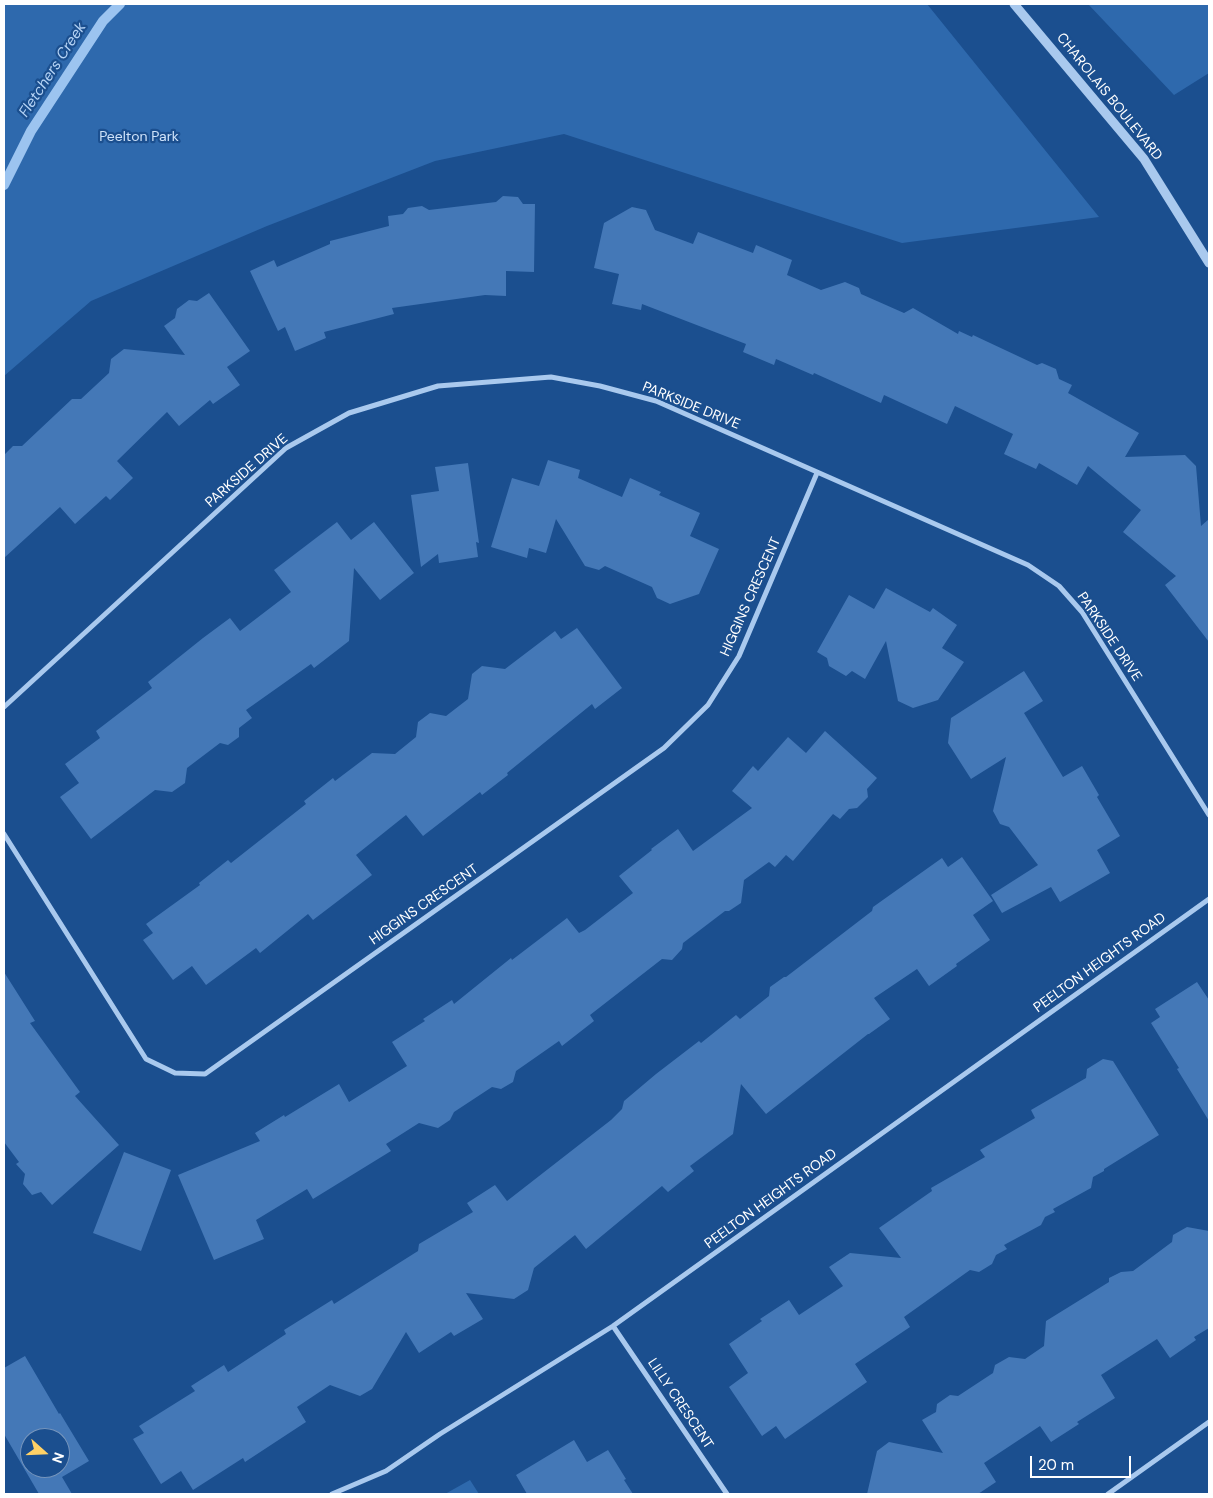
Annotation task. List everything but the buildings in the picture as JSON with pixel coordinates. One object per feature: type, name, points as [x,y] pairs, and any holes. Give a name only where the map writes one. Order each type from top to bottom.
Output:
[{"type":"street","name":"CHAROLAIS BOULEVARD","points":[[1014,4],[1144,159],[1209,263]]},
{"type":"street","name":"PARKSIDE DRIVE","points":[[4,707],[286,448],[349,413],[438,386],[551,377],[600,386],[656,401],[1028,565],[1059,586],[1082,612],[1209,815]]},
{"type":"street","name":"HIGGINS CRESCENT","points":[[4,834],[146,1059],[175,1073],[205,1074],[664,748],[708,705],[739,656],[817,473]]},
{"type":"street","name":"PEELTON HEIGHTS ROAD","points":[[332,1494],[386,1471],[440,1434],[613,1326],[1209,899]]},
{"type":"street","name":"LILLY CRESCENT","points":[[613,1326],[728,1494]]},
{"type":"street","points":[[1108,1494],[1209,1422]]},
{"type":"green space","name":"Peelton Park","points":[[4,4],[927,4],[1099,217],[902,243],[564,134],[435,161],[267,226],[91,301],[4,376]]},
{"type":"green space","points":[[1088,4],[1209,4],[1209,73],[1174,95]]},
{"type":"green space","points":[[470,1480],[479,1494],[445,1494]]},
{"type":"waterway","name":"Fletchers Creek","points":[[4,185],[31,131],[103,21],[120,4]]}]
